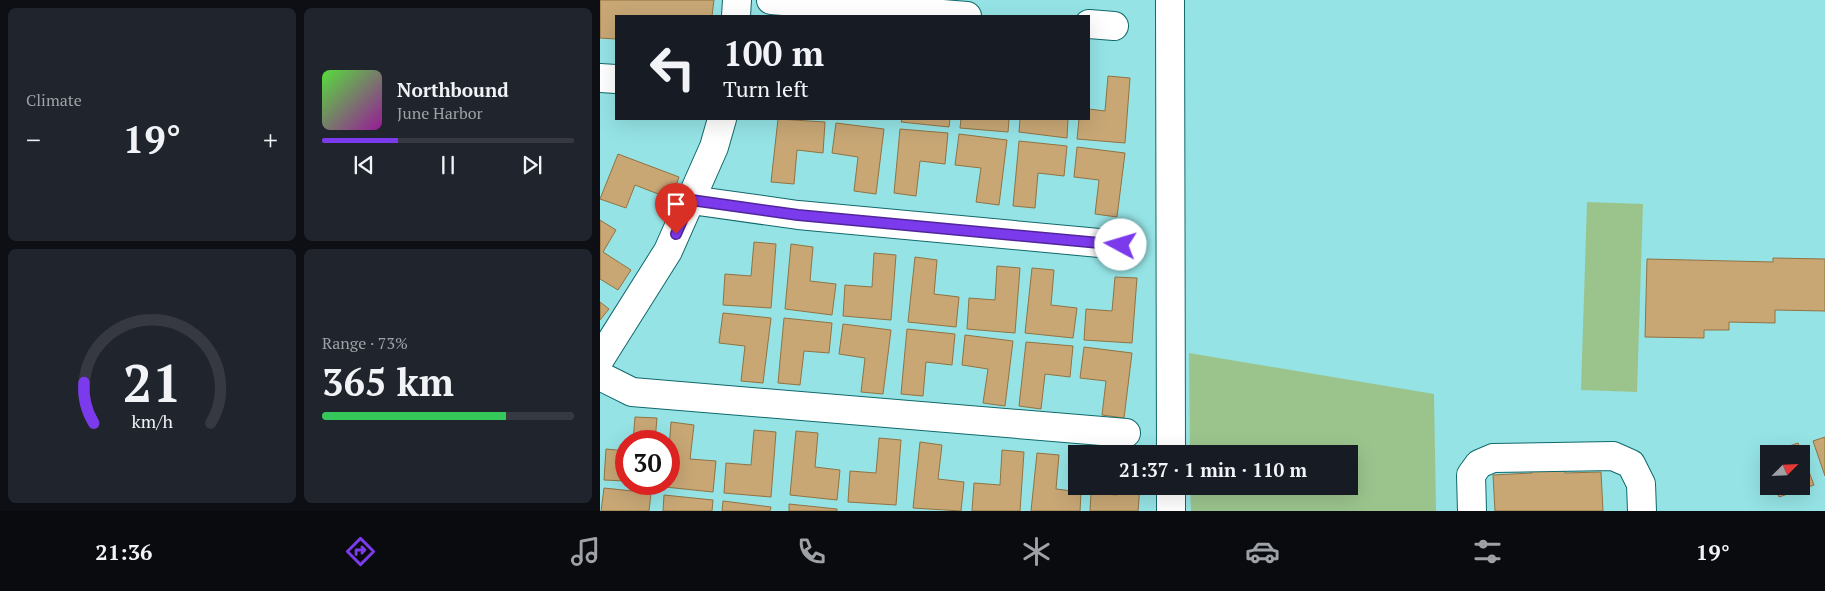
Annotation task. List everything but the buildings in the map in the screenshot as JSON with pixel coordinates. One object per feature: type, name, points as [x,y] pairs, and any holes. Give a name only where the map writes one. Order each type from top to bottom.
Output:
[{"type":"street","points":[[736,15],[738,0]]},
{"type":"street","points":[[771,0],[955,15]]},
{"type":"street","points":[[1170,0],[1171,445]]},
{"type":"street","points":[[600,78],[615,79]]},
{"type":"street","points":[[600,359],[668,251],[714,147],[722,120]]},
{"type":"street","points":[[691,200],[798,215],[1121,245]]},
{"type":"street","points":[[600,376],[632,392],[1126,434]]},
{"type":"street","points":[[1472,511],[1471,476],[1479,464],[1493,458],[1613,456],[1631,464],[1641,484],[1642,511]]},
{"type":"street","points":[[1171,495],[1172,511]]},
{"type":"green space","points":[[1587,202],[1643,204],[1637,392],[1581,390]]},
{"type":"green space","points":[[1189,353],[1434,394],[1436,511],[1191,511],[1190,495],[1358,495],[1358,445],[1190,445]]},
{"type":"route","points":[[676,234],[691,200],[798,215],[1121,245]]}]
